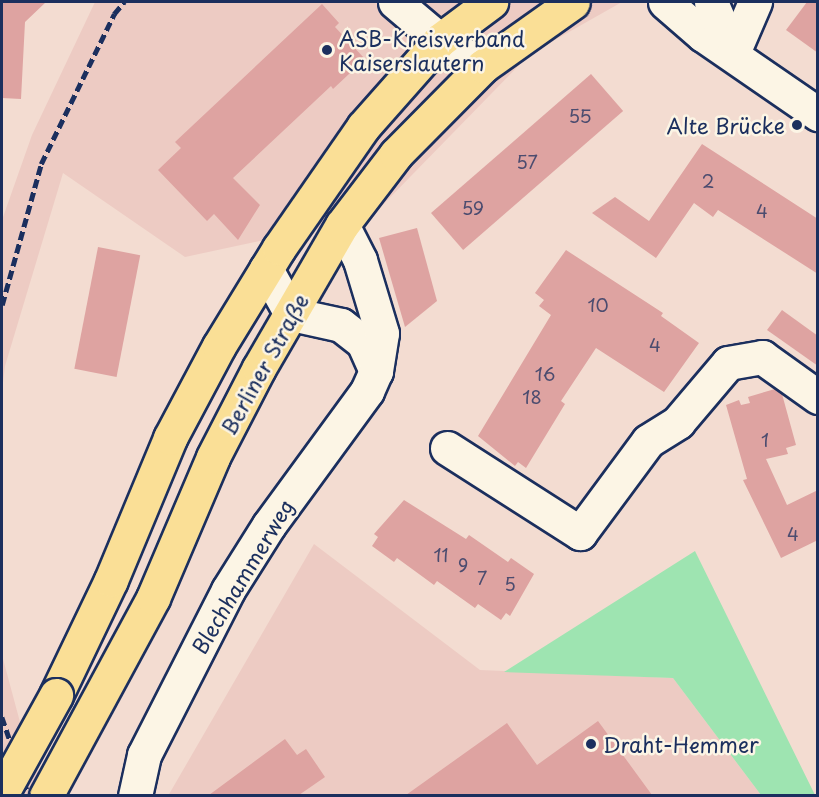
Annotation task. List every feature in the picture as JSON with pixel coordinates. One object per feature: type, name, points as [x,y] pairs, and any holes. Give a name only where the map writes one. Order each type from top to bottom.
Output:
[{"type":"main road","points":[[2,793],[56,695],[111,580],[170,438],[266,269],[363,127],[440,40],[491,2]]},
{"type":"main road","name":"Berliner Straße","points":[[46,795],[153,598],[213,457],[342,225],[396,154],[483,66],[573,2]]},
{"type":"street","points":[[395,2],[440,40],[483,66]]},
{"type":"street","points":[[665,2],[703,35],[734,53],[818,114]]},
{"type":"street","points":[[711,2],[734,53]]},
{"type":"street","points":[[734,53],[755,2]]},
{"type":"street","name":"Blechhammerweg","points":[[135,795],[144,754],[228,590],[269,525],[368,392],[376,371],[382,333],[360,260],[342,225]]},
{"type":"street","points":[[266,269],[291,314],[342,325],[363,342],[376,371]]},
{"type":"street","points":[[447,448],[580,533],[648,441],[678,422],[728,363],[762,357],[818,397]]},
{"type":"shaded area","points":[[95,2],[622,2],[530,54],[371,217],[185,257],[63,173],[5,366],[2,391],[2,220],[32,135]]},
{"type":"shaded area","points":[[314,544],[480,670],[673,678],[761,795],[168,796]]},
{"type":"shaded area","points":[[2,655],[24,737],[47,795],[9,795],[2,773]]},
{"type":"green space","points":[[695,551],[815,795],[761,795],[673,678],[504,672]]},
{"type":"building","points":[[2,2],[46,2],[25,22],[21,99],[2,98]]},
{"type":"building","points":[[807,2],[818,2],[818,53],[786,30]]},
{"type":"building","points":[[322,4],[339,23],[335,27],[365,59],[333,89],[331,86],[233,178],[260,205],[238,240],[214,214],[207,221],[158,170],[181,148],[175,142]]},
{"type":"building","points":[[591,74],[623,111],[463,250],[431,213]]},
{"type":"building","points":[[702,144],[818,219],[818,274],[718,210],[713,217],[694,203],[656,258],[592,213],[615,197],[649,221]]},
{"type":"building","points":[[417,228],[437,301],[405,327],[379,238]]},
{"type":"building","points":[[98,247],[140,255],[117,377],[74,369]]},
{"type":"building","points":[[566,250],[663,313],[661,316],[699,343],[664,392],[596,348],[561,401],[565,404],[526,468],[518,462],[515,466],[478,436],[551,315],[539,306],[544,300],[535,293]]},
{"type":"building","points":[[782,310],[818,336],[818,366],[767,330]]},
{"type":"building","points":[[775,389],[782,394],[796,445],[786,448],[788,454],[766,459],[787,505],[818,490],[818,540],[781,558],[743,480],[747,479],[726,405],[739,400],[741,405],[750,403],[748,397]]},
{"type":"building","points":[[404,500],[466,539],[469,535],[508,562],[511,558],[534,574],[510,616],[506,613],[501,620],[478,604],[475,608],[437,581],[434,585],[397,558],[394,562],[372,546],[378,537],[374,534]]},
{"type":"building","name":"Draht-Hemmer","points":[[598,721],[652,795],[406,795],[507,723],[537,765]]},
{"type":"building","points":[[285,739],[297,755],[306,749],[325,777],[299,795],[209,795]]},
{"type":"railway","points":[[2,305],[41,164],[114,14],[124,2]]},
{"type":"railway","points":[[2,717],[29,796]]},
{"type":"place","name":"ASB-Kreisverband Kaiserslautern","points":[[327,50]]},
{"type":"place","name":"Alte Brücke","points":[[797,125]]},
{"type":"place","name":"Draht-Hemmer","points":[[591,744]]}]
